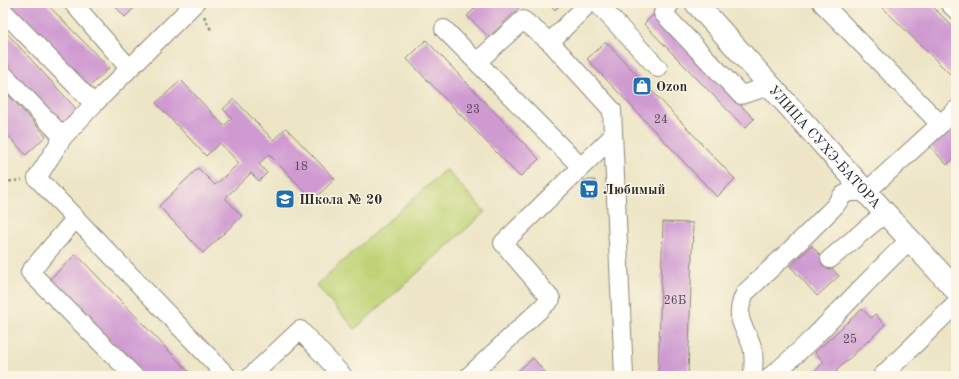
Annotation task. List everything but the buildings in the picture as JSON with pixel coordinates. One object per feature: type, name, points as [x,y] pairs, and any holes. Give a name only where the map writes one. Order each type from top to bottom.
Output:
[{"type":"main road","name":"УЛИЦА СУХЭ-БАТОРА","points":[[696,3],[956,290]]},
{"type":"street","points":[[73,3],[129,68]]},
{"type":"street","points":[[195,3],[94,104],[64,138],[38,178],[227,376]]},
{"type":"street","points":[[550,42],[589,3]]},
{"type":"street","points":[[597,3],[658,68]]},
{"type":"street","points":[[671,3],[663,13],[741,95],[770,86]]},
{"type":"street","points":[[822,3],[940,124]]},
{"type":"street","points":[[949,3],[956,10]]},
{"type":"street","points":[[3,11],[94,104]]},
{"type":"street","points":[[477,62],[523,20],[550,42],[612,110],[624,376]]},
{"type":"street","points":[[444,29],[581,167]]},
{"type":"street","points":[[3,74],[64,138]]},
{"type":"street","points":[[753,376],[753,348],[741,321],[742,300],[745,293],[804,238],[835,206],[842,196],[849,192],[866,192],[956,110]]},
{"type":"street","points":[[469,376],[551,299],[503,243],[613,136]]},
{"type":"street","points":[[830,259],[885,213]]},
{"type":"street","points":[[76,218],[30,272],[134,376]]},
{"type":"street","points":[[771,376],[792,359],[891,257],[910,240]]},
{"type":"street","points":[[882,376],[956,304]]},
{"type":"street","points":[[251,376],[300,330],[343,376]]},
{"type":"green space","points":[[446,169],[485,212],[355,329],[316,285]]},
{"type":"place","name":"Ozon","points":[[642,86]]},
{"type":"place","name":"Любимый","points":[[589,189]]},
{"type":"place","name":"Школа № 20","points":[[285,199]]}]
